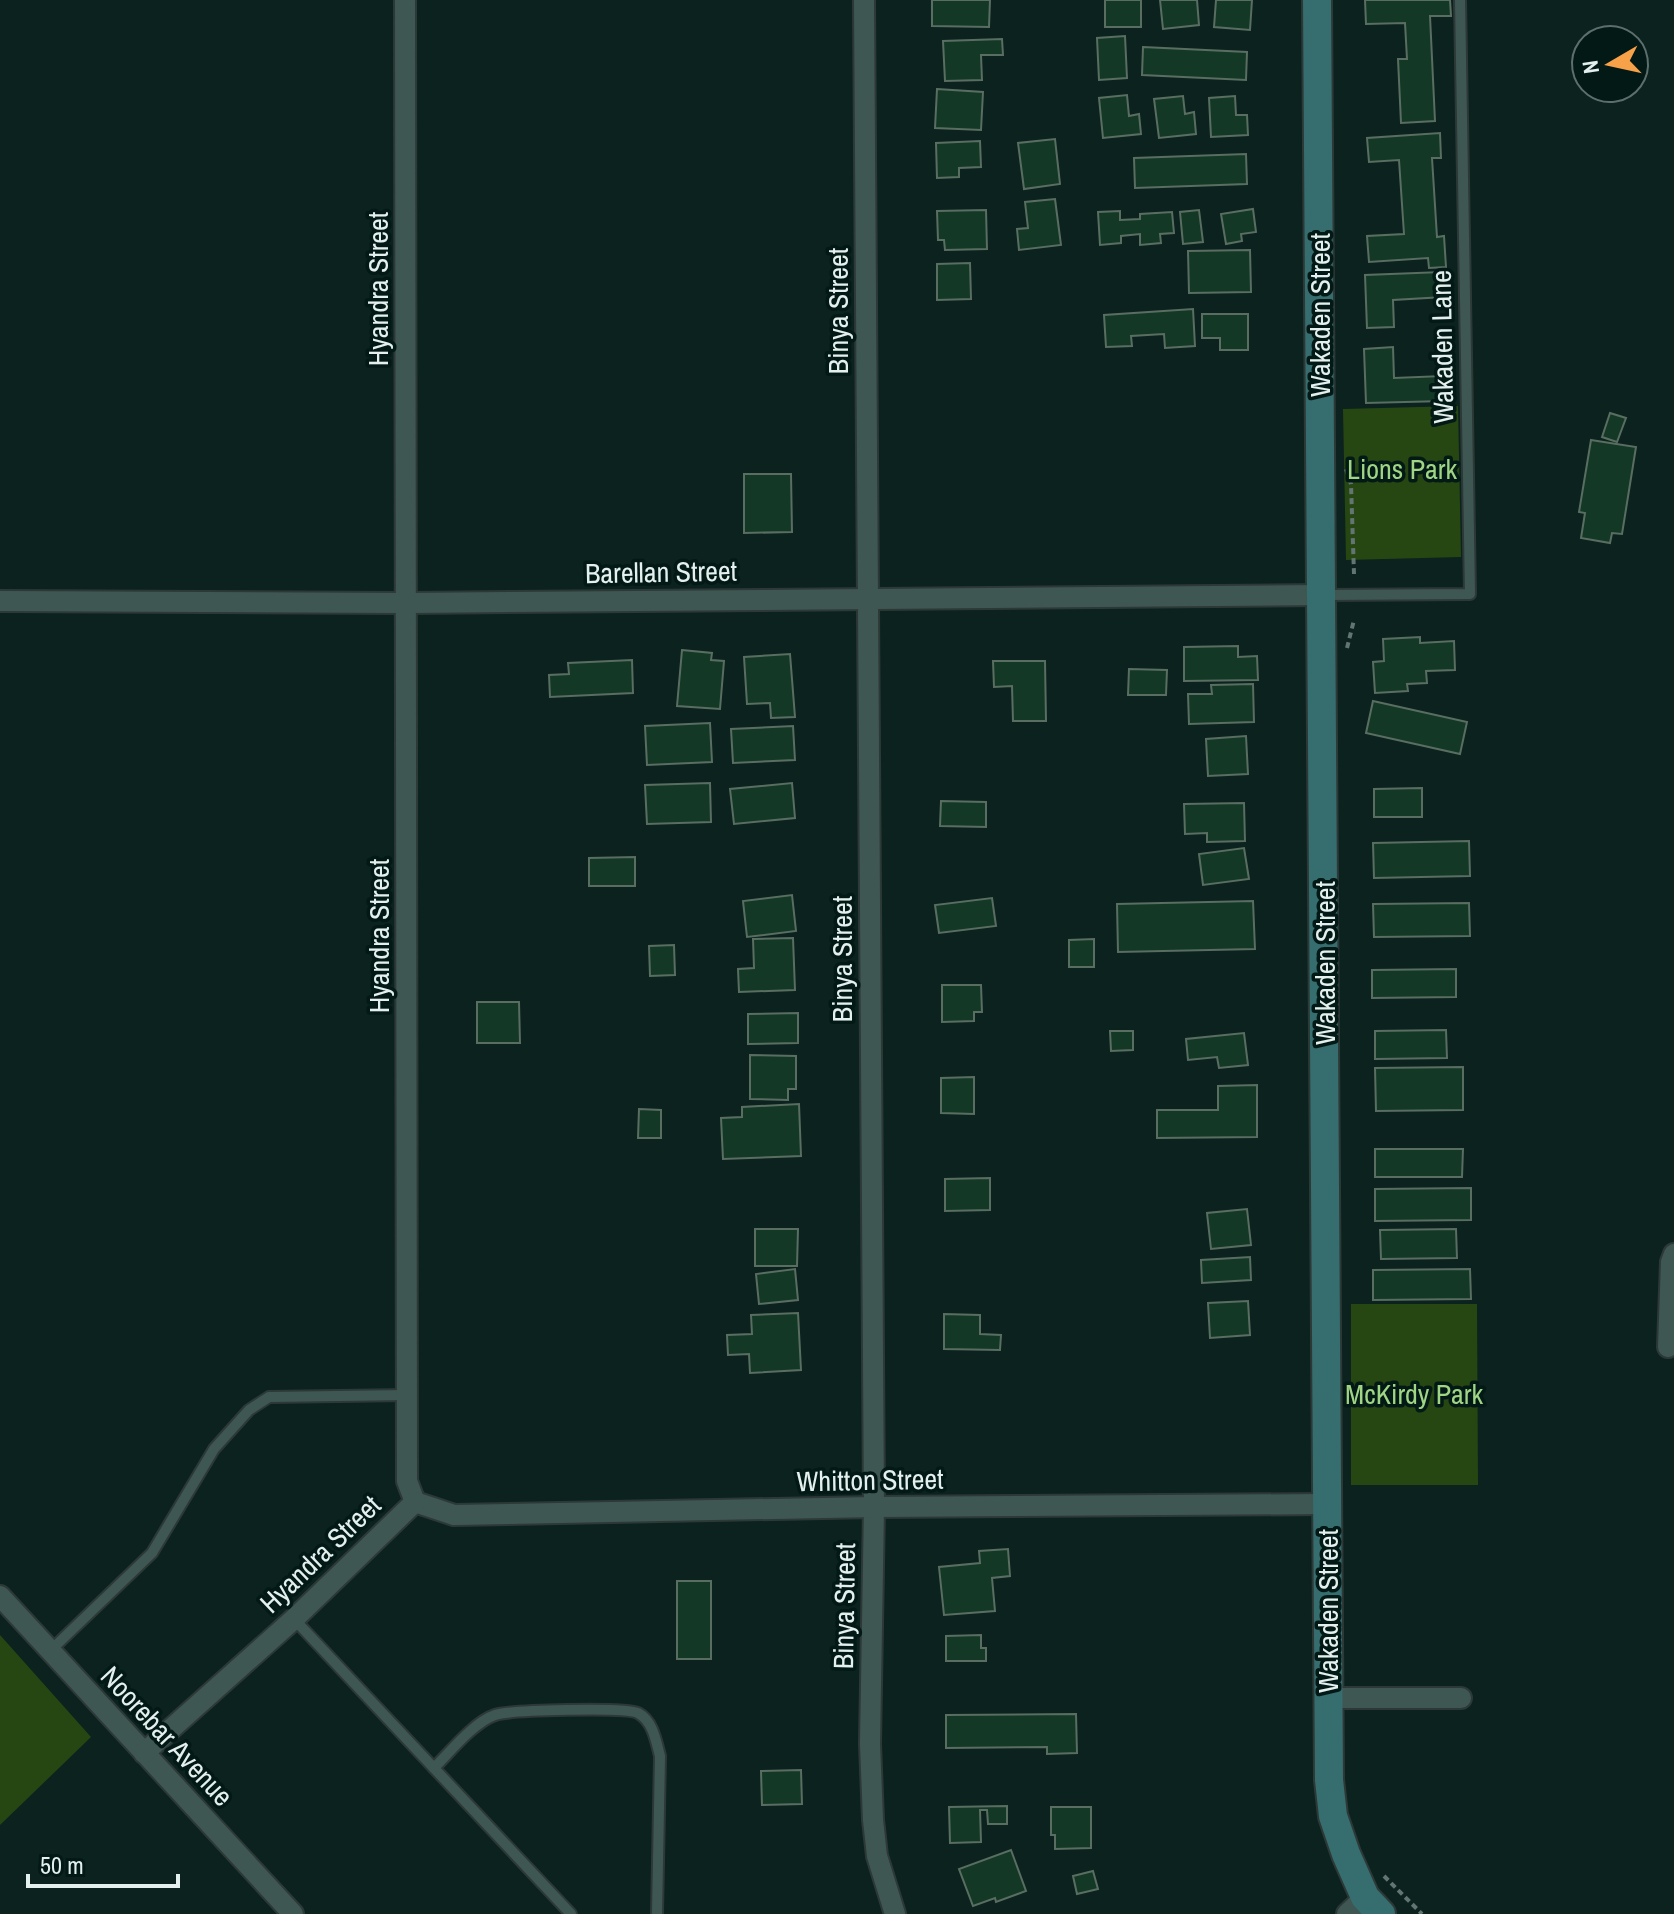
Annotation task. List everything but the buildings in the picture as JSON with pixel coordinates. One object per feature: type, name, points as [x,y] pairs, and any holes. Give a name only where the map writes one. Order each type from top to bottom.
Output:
[{"type":"street","name":"Hyandra Street","points":[[144,1753],[294,1619],[415,1502],[407,1481],[405,0]]},
{"type":"street","name":"Binya Street","points":[[864,0],[874,1507],[870,1744],[877,1856],[895,1914]]},
{"type":"street","name":"Wakaden Street","points":[[1317,0],[1329,1780],[1333,1816],[1364,1908]]},
{"type":"street","name":"Barellan Street","points":[[0,601],[407,603],[1323,595]]},
{"type":"street","points":[[1668,1347],[1671,1262],[1674,1254]]},
{"type":"street","name":"Whitton Street","points":[[415,1502],[454,1515],[874,1507],[1327,1504]]},
{"type":"street","name":"Noorebar Avenue","points":[[0,1596],[293,1914]]},
{"type":"street","points":[[1327,1698],[1461,1698]]},
{"type":"lane","name":"Wakaden Lane","points":[[1323,595],[1470,594],[1460,0]]},
{"type":"lane","points":[[50,1651],[152,1553],[214,1449],[249,1410],[269,1397],[407,1395]]},
{"type":"lane","points":[[294,1619],[571,1914]]},
{"type":"lane","points":[[434,1768],[480,1723],[495,1715],[614,1710],[640,1714],[654,1730],[660,1756],[657,1914]]},
{"type":"path","points":[[1378,1869],[1422,1914]]},
{"type":"green space","name":"Lions Park","points":[[1458,406],[1461,557],[1346,560],[1343,409]]},
{"type":"green space","name":"McKirdy Park","points":[[1351,1304],[1477,1304],[1478,1485],[1351,1485]]},
{"type":"green space","points":[[0,1635],[91,1737],[0,1825]]}]
